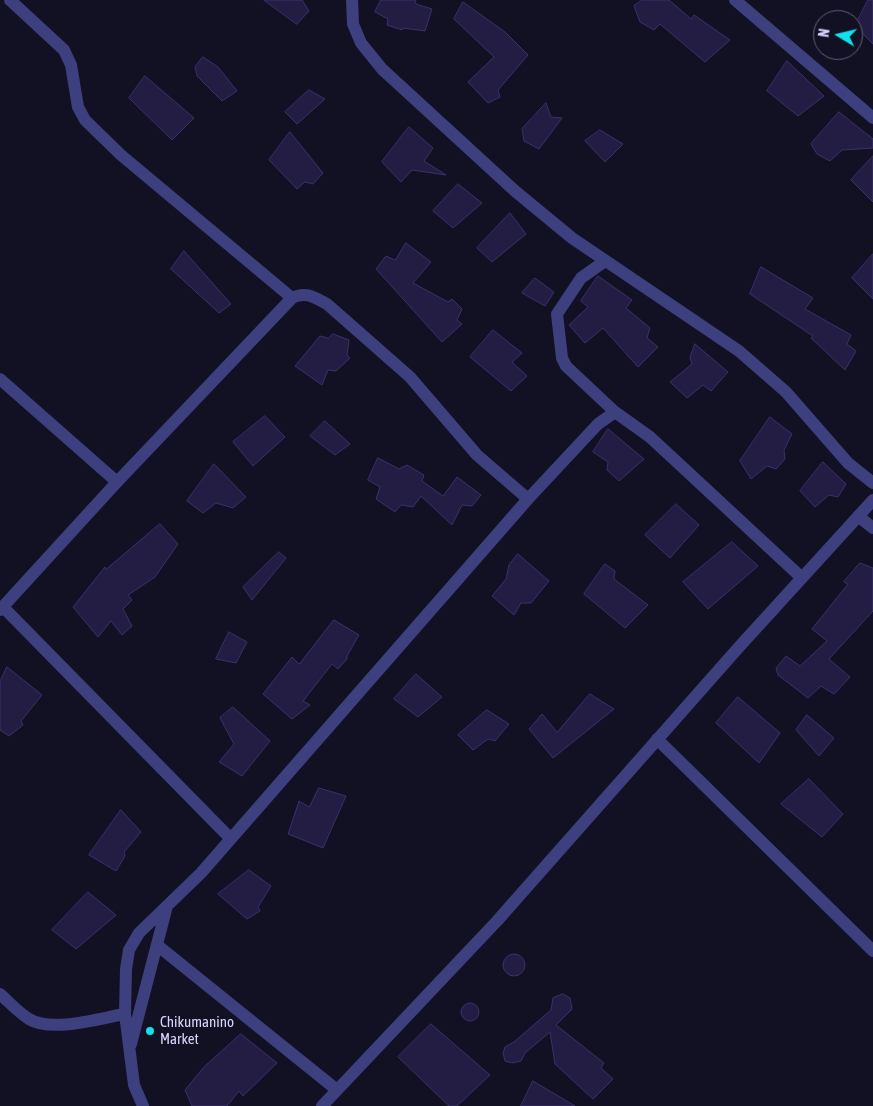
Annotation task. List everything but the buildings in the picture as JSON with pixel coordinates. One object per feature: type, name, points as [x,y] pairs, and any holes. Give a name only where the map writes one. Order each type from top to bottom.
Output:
[{"type":"street","points":[[10,0],[64,50],[71,65],[78,106],[85,120],[121,155],[292,298]]},
{"type":"street","points":[[352,0],[353,24],[361,43],[382,69],[515,191],[572,238],[739,351],[786,392],[848,463],[873,483]]},
{"type":"street","points":[[735,0],[873,118]]},
{"type":"street","points":[[605,261],[581,278],[562,303],[557,314],[556,322],[562,358],[566,366],[615,412],[650,437],[802,578]]},
{"type":"street","points":[[231,839],[1,609],[117,482],[292,298],[301,294],[312,295],[327,304],[410,376],[477,455],[528,499]]},
{"type":"street","points":[[0,379],[117,482]]},
{"type":"street","points":[[143,1106],[134,1085],[128,1053],[125,1014],[126,969],[129,950],[139,933],[231,839],[320,739],[376,670],[528,499],[598,424],[615,412]]},
{"type":"street","points":[[322,1106],[497,921],[657,739],[873,500]]},
{"type":"street","points":[[858,516],[873,528]]},
{"type":"street","points":[[657,739],[873,951]]},
{"type":"street","points":[[128,1053],[167,906]]},
{"type":"street","points":[[157,945],[337,1090]]},
{"type":"street","points":[[0,994],[29,1019],[42,1025],[56,1025],[125,1014]]},
{"type":"place","name":"Chikumanino Market","points":[[150,1031]]}]
